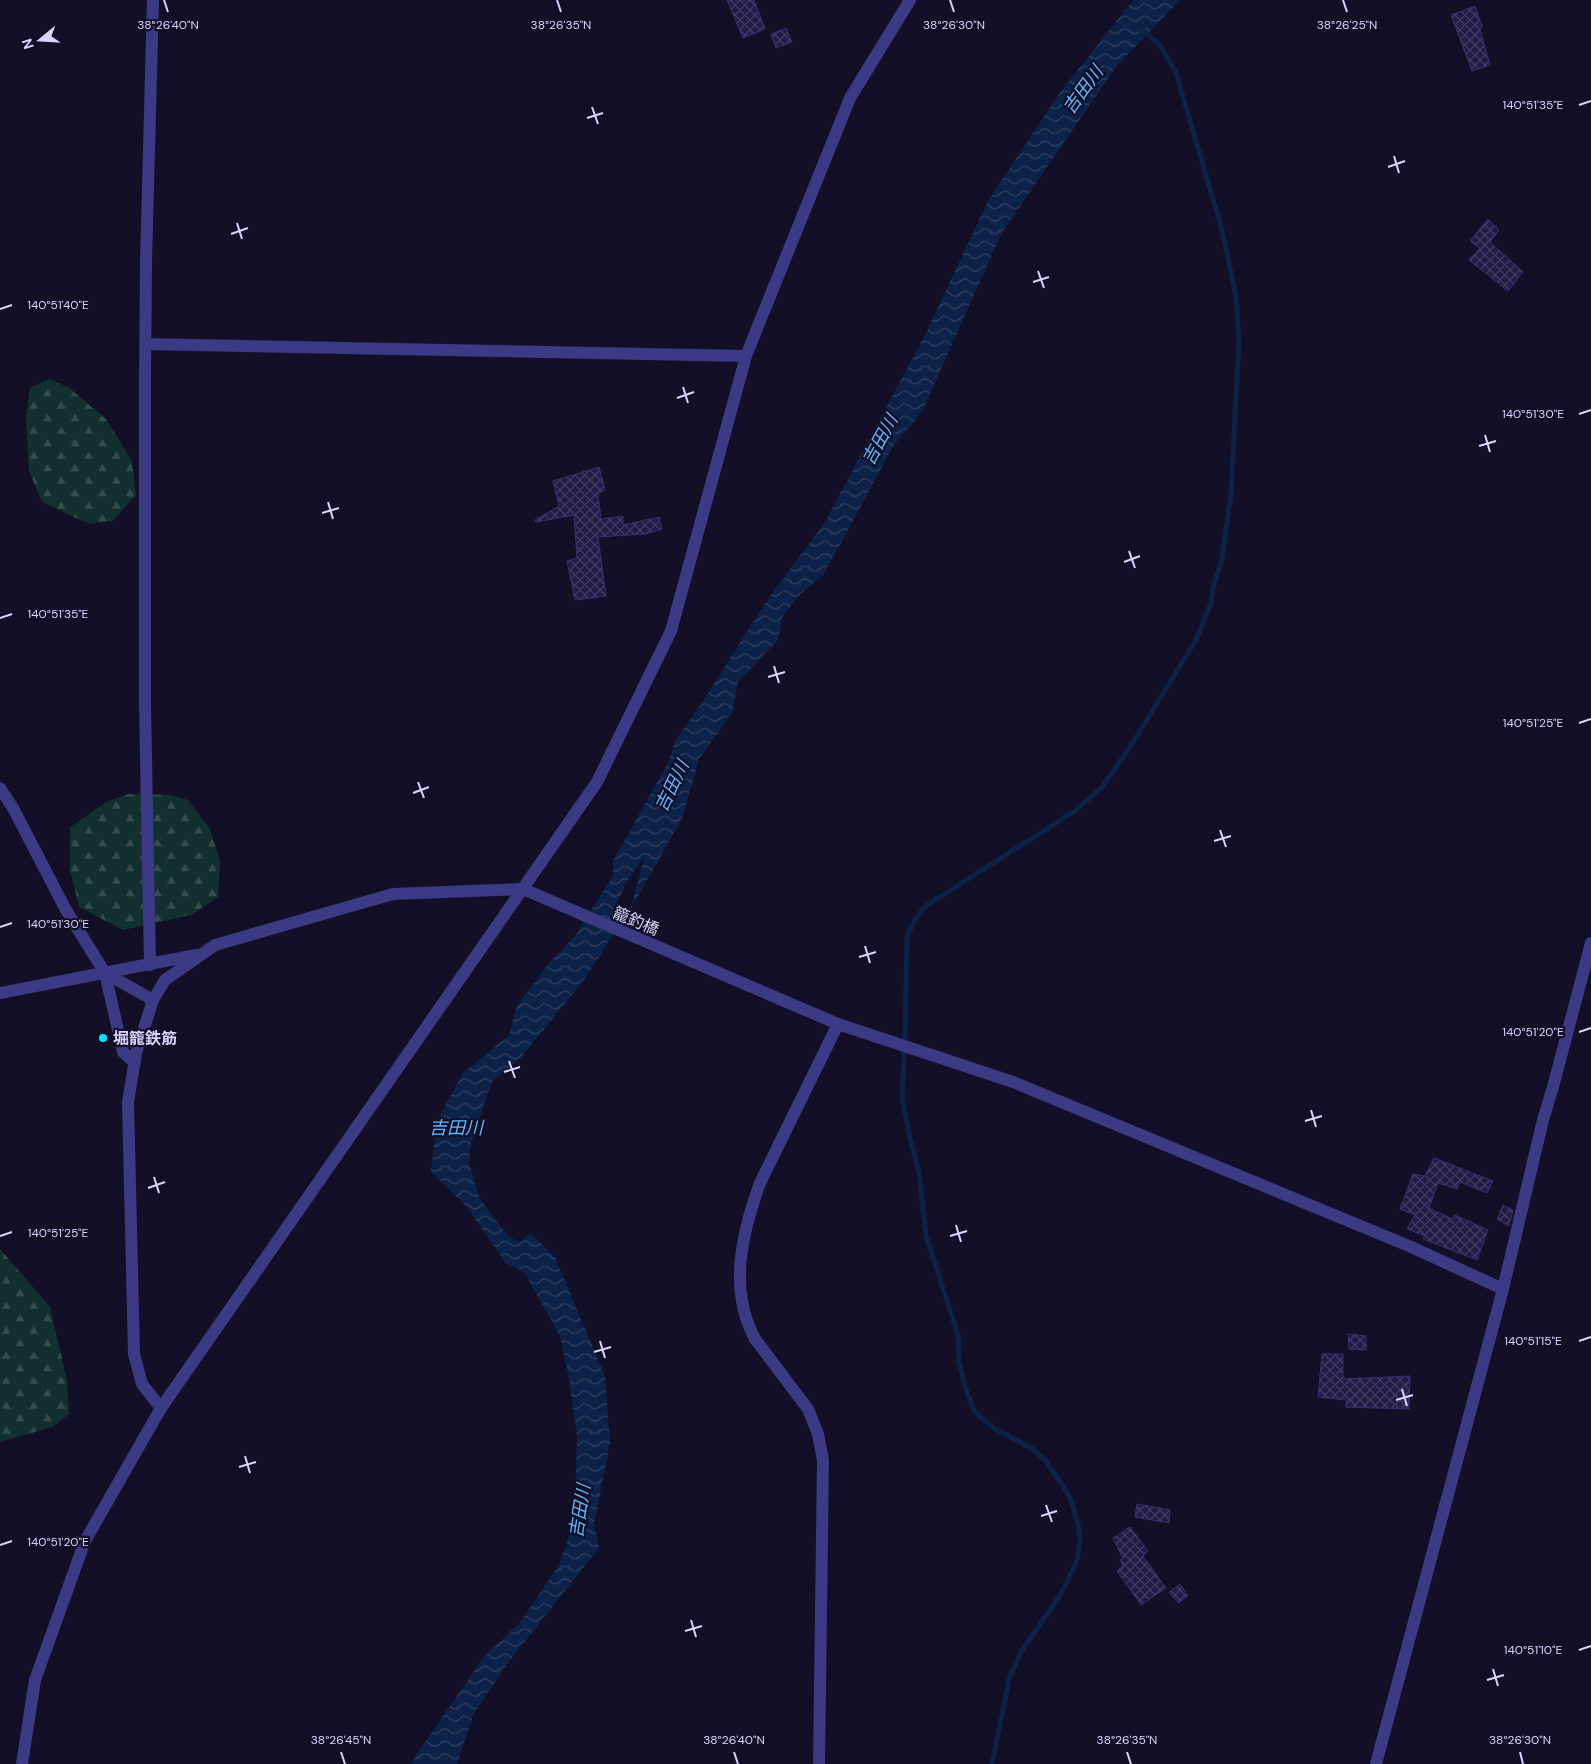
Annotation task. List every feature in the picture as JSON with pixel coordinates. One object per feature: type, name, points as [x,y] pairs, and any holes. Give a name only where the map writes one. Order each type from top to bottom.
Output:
[{"type":"street","points":[[150,965],[145,705],[145,344],[153,0]]},
{"type":"street","points":[[22,1764],[35,1680],[85,1541],[161,1408],[597,782],[671,631],[746,356],[850,98],[910,0]]},
{"type":"street","points":[[145,344],[746,356]]},
{"type":"street","points":[[0,788],[13,808],[66,910],[105,973],[123,1052],[135,1063]]},
{"type":"street","points":[[161,1408],[142,1384],[134,1354],[128,1102],[136,1053],[153,1000],[165,980],[215,945],[393,894],[523,889]]},
{"type":"street","name":"籠釣橋","points":[[523,889],[838,1024],[1013,1082],[1409,1246],[1503,1289]]},
{"type":"street","points":[[1376,1764],[1503,1289],[1543,1120],[1591,943]]},
{"type":"street","points":[[0,993],[202,954]]},
{"type":"street","points":[[105,973],[153,1000]]},
{"type":"street","points":[[819,1764],[823,1460],[818,1434],[808,1409],[755,1339],[745,1318],[740,1286],[740,1260],[751,1209],[760,1182],[838,1024]]},
{"type":"green space","points":[[49,379],[68,387],[106,419],[132,461],[136,495],[112,521],[89,524],[42,502],[29,471],[26,418],[30,388]]},
{"type":"green space","points":[[128,794],[170,795],[188,800],[210,829],[220,861],[218,897],[191,915],[123,930],[79,907],[70,870],[70,827],[108,801]]},
{"type":"green space","points":[[0,1249],[50,1307],[67,1380],[69,1414],[52,1427],[0,1442]]},
{"type":"water","name":"吉田川","points":[[1133,0],[1180,0],[1116,67],[1001,234],[922,412],[894,445],[824,574],[797,597],[782,618],[778,640],[738,682],[732,713],[699,759],[682,819],[630,910],[645,855],[629,878],[613,910],[622,921],[583,982],[522,1056],[492,1082],[471,1143],[469,1163],[479,1197],[509,1237],[520,1242],[530,1233],[555,1257],[605,1376],[610,1443],[594,1524],[599,1548],[511,1659],[474,1713],[457,1764],[410,1764],[485,1655],[519,1624],[557,1568],[567,1544],[576,1476],[577,1436],[569,1379],[560,1336],[524,1272],[506,1263],[465,1205],[431,1172],[436,1123],[463,1073],[509,1035],[517,1005],[549,963],[575,936],[613,876],[613,861],[669,761],[675,741],[700,706],[768,599],[825,522],[923,339],[988,201],[1058,95]]},
{"type":"building","points":[[727,0],[754,0],[765,29],[743,38]]},
{"type":"building","points":[[1475,6],[1482,27],[1480,29],[1490,65],[1472,71],[1451,15]]},
{"type":"building","points":[[786,28],[792,42],[776,48],[771,34]]},
{"type":"building","points":[[1488,219],[1499,230],[1490,242],[1523,272],[1508,291],[1469,260],[1480,248],[1470,241]]},
{"type":"building","points":[[599,467],[605,490],[598,494],[601,519],[623,516],[623,525],[659,517],[662,529],[645,534],[598,537],[606,596],[575,600],[567,561],[577,558],[574,515],[536,522],[535,520],[559,506],[553,481]]},
{"type":"building","points":[[1434,1158],[1493,1181],[1487,1193],[1460,1182],[1457,1189],[1438,1183],[1429,1208],[1452,1219],[1455,1215],[1488,1230],[1477,1260],[1423,1239],[1425,1236],[1407,1229],[1415,1215],[1400,1209],[1413,1174],[1425,1176]]},
{"type":"building","points":[[1503,1205],[1513,1210],[1509,1226],[1497,1219]]},
{"type":"building","points":[[1348,1334],[1366,1336],[1366,1350],[1349,1349]]},
{"type":"building","points":[[1322,1354],[1343,1354],[1343,1379],[1410,1376],[1409,1409],[1346,1407],[1346,1400],[1318,1397]]},
{"type":"building","points":[[1137,1504],[1170,1510],[1169,1523],[1135,1517]]},
{"type":"building","points":[[1130,1527],[1148,1551],[1143,1556],[1166,1588],[1141,1605],[1117,1571],[1123,1566],[1120,1560],[1123,1559],[1113,1538]]},
{"type":"building","points":[[1180,1584],[1188,1596],[1178,1603],[1169,1592]]},
{"type":"waterway","points":[[992,1764],[1010,1676],[1021,1652],[1061,1594],[1077,1561],[1080,1539],[1078,1523],[1069,1495],[1045,1460],[1031,1448],[994,1428],[975,1412],[967,1393],[959,1362],[958,1335],[926,1236],[919,1172],[902,1098],[907,937],[915,919],[927,905],[1075,811],[1103,786],[1132,744],[1196,640],[1211,603],[1222,558],[1231,494],[1239,342],[1236,297],[1222,230],[1176,73],[1160,45],[1142,30]]},
{"type":"place","name":"堀籠鉄筋","points":[[103,1038]]}]
